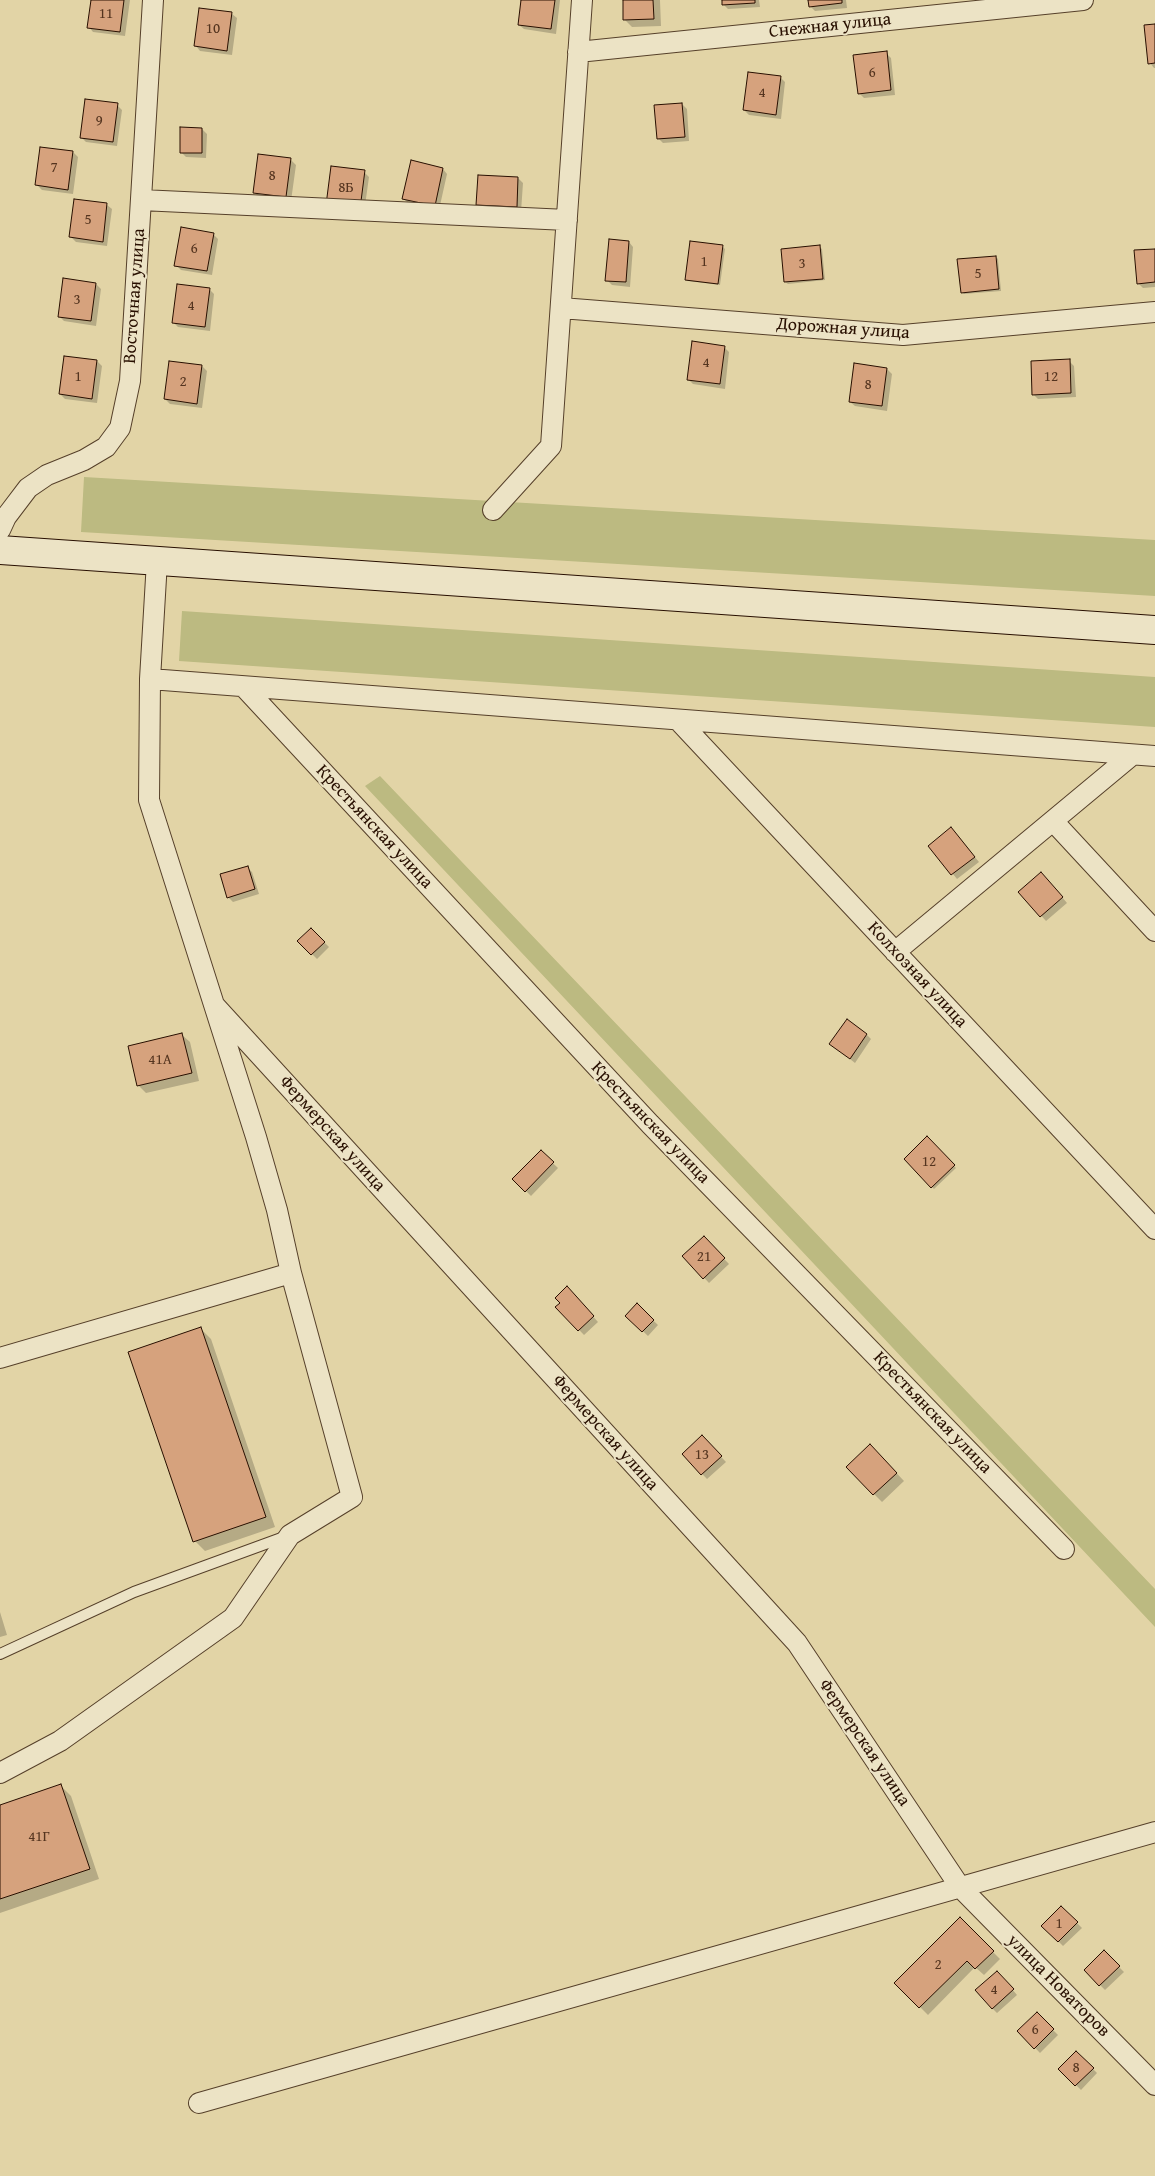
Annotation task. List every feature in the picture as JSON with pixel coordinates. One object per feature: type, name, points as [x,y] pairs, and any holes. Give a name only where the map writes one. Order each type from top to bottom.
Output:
[{"type":"street","name":"Восточная улица","points":[[0,530],[6,517],[28,488],[47,475],[84,460],[106,447],[120,428],[130,382],[153,0]]},
{"type":"street","points":[[493,510],[551,446],[582,0]]},
{"type":"street","name":"Снежная улица","points":[[578,52],[1083,0]]},
{"type":"street","points":[[141,200],[567,220]]},
{"type":"street","name":"Дорожная улица","points":[[561,308],[903,335],[1155,312]]},
{"type":"street","points":[[0,550],[1155,630]]},
{"type":"street","points":[[0,1773],[60,1741],[233,1618],[290,1535],[352,1497],[290,1273],[277,1210],[262,1155],[149,800],[150,679],[157,561]]},
{"type":"street","points":[[150,679],[245,688],[1155,756]]},
{"type":"street","name":"Крестьянская улица","points":[[245,688],[650,1124],[1064,1549]]},
{"type":"street","name":"Колхозная улица","points":[[678,720],[1155,1229]]},
{"type":"street","points":[[896,952],[1132,755]]},
{"type":"street","points":[[1053,821],[1155,931]]},
{"type":"street","name":"Фермерская улица","points":[[215,1006],[797,1643],[960,1887]]},
{"type":"street","points":[[0,1358],[290,1273]]},
{"type":"street","points":[[199,2103],[1155,1832]]},
{"type":"street","name":"улица Новаторов","points":[[960,1887],[1155,2085]]},
{"type":"lane","points":[[0,1654],[134,1592],[290,1535]]},
{"type":"shaded area","points":[[84,477],[1155,540],[1155,596],[81,532]]},
{"type":"shaded area","points":[[182,611],[1155,677],[1155,727],[179,661]]},
{"type":"shaded area","points":[[380,776],[1155,1589],[1155,1627],[365,786]]},
{"type":"building","points":[[91,0],[124,0],[120,32],[87,28]]},
{"type":"building","points":[[521,0],[555,0],[551,29],[518,25]]},
{"type":"building","points":[[623,0],[653,0],[654,19],[623,20]]},
{"type":"building","points":[[722,0],[755,0],[755,3],[722,5]]},
{"type":"building","points":[[808,0],[842,0],[842,3],[809,7]]},
{"type":"building","points":[[199,8],[232,12],[227,51],[194,46]]},
{"type":"building","points":[[1155,24],[1155,63],[1148,64],[1144,25]]},
{"type":"building","points":[[887,51],[891,90],[858,94],[853,55]]},
{"type":"building","points":[[748,72],[781,76],[776,115],[743,110]]},
{"type":"building","points":[[85,99],[118,103],[113,142],[80,138]]},
{"type":"building","points":[[682,103],[685,137],[657,139],[654,105]]},
{"type":"building","points":[[180,127],[202,128],[202,153],[180,153]]},
{"type":"building","points":[[40,147],[73,151],[68,190],[35,185]]},
{"type":"building","points":[[258,154],[291,158],[286,197],[253,193]]},
{"type":"building","points":[[411,160],[443,168],[435,206],[402,199]]},
{"type":"building","points":[[331,166],[365,170],[360,209],[326,205]]},
{"type":"building","points":[[478,175],[518,177],[517,207],[476,205]]},
{"type":"building","points":[[74,199],[107,203],[103,242],[69,237]]},
{"type":"building","points":[[181,227],[214,233],[207,271],[174,266]]},
{"type":"building","points":[[609,239],[629,241],[626,282],[605,281]]},
{"type":"building","points":[[690,241],[723,245],[718,284],[685,280]]},
{"type":"building","points":[[820,245],[823,279],[784,282],[781,249]]},
{"type":"building","points":[[1155,249],[1155,282],[1137,284],[1134,250]]},
{"type":"building","points":[[996,256],[999,289],[961,293],[957,259]]},
{"type":"building","points":[[63,278],[96,283],[91,321],[58,317]]},
{"type":"building","points":[[177,284],[210,288],[205,327],[172,323]]},
{"type":"building","points":[[692,341],[725,346],[720,384],[687,380]]},
{"type":"building","points":[[64,356],[97,360],[92,399],[59,394]]},
{"type":"building","points":[[1070,359],[1071,393],[1032,395],[1031,361]]},
{"type":"building","points":[[169,361],[202,365],[197,404],[164,399]]},
{"type":"building","points":[[854,363],[887,368],[882,406],[849,402]]},
{"type":"building","points":[[951,827],[975,857],[951,875],[928,846]]},
{"type":"building","points":[[248,866],[255,889],[227,898],[220,874]]},
{"type":"building","points":[[1041,872],[1063,897],[1040,917],[1018,892]]},
{"type":"building","points":[[311,928],[325,942],[311,955],[297,941]]},
{"type":"building","points":[[847,1019],[867,1034],[850,1059],[829,1044]]},
{"type":"building","points":[[182,1033],[192,1073],[137,1086],[128,1046]]},
{"type":"building","points":[[927,1136],[955,1165],[931,1188],[904,1159]]},
{"type":"building","points":[[541,1150],[554,1162],[525,1192],[512,1179]]},
{"type":"building","points":[[704,1236],[725,1258],[703,1279],[682,1256]]},
{"type":"building","points":[[567,1286],[594,1316],[578,1331],[555,1307],[560,1303],[555,1298]]},
{"type":"building","points":[[637,1303],[654,1320],[642,1332],[625,1316]]},
{"type":"building","points":[[201,1327],[266,1517],[193,1542],[128,1352]]},
{"type":"building","points":[[702,1435],[722,1456],[701,1475],[682,1454]]},
{"type":"building","points":[[870,1444],[897,1473],[873,1495],[846,1467]]},
{"type":"building","points":[[61,1784],[90,1869],[0,1899],[0,1805]]},
{"type":"building","points":[[1061,1906],[1078,1922],[1058,1942],[1041,1926]]},
{"type":"building","points":[[960,1917],[994,1951],[975,1969],[967,1961],[919,2008],[894,1983]]},
{"type":"building","points":[[1104,1950],[1120,1966],[1099,1986],[1084,1970]]},
{"type":"building","points":[[997,1971],[1014,1989],[992,2009],[975,1990]]},
{"type":"building","points":[[1037,2012],[1054,2029],[1034,2049],[1017,2031]]},
{"type":"building","points":[[1076,2051],[1094,2068],[1075,2086],[1058,2069]]}]
